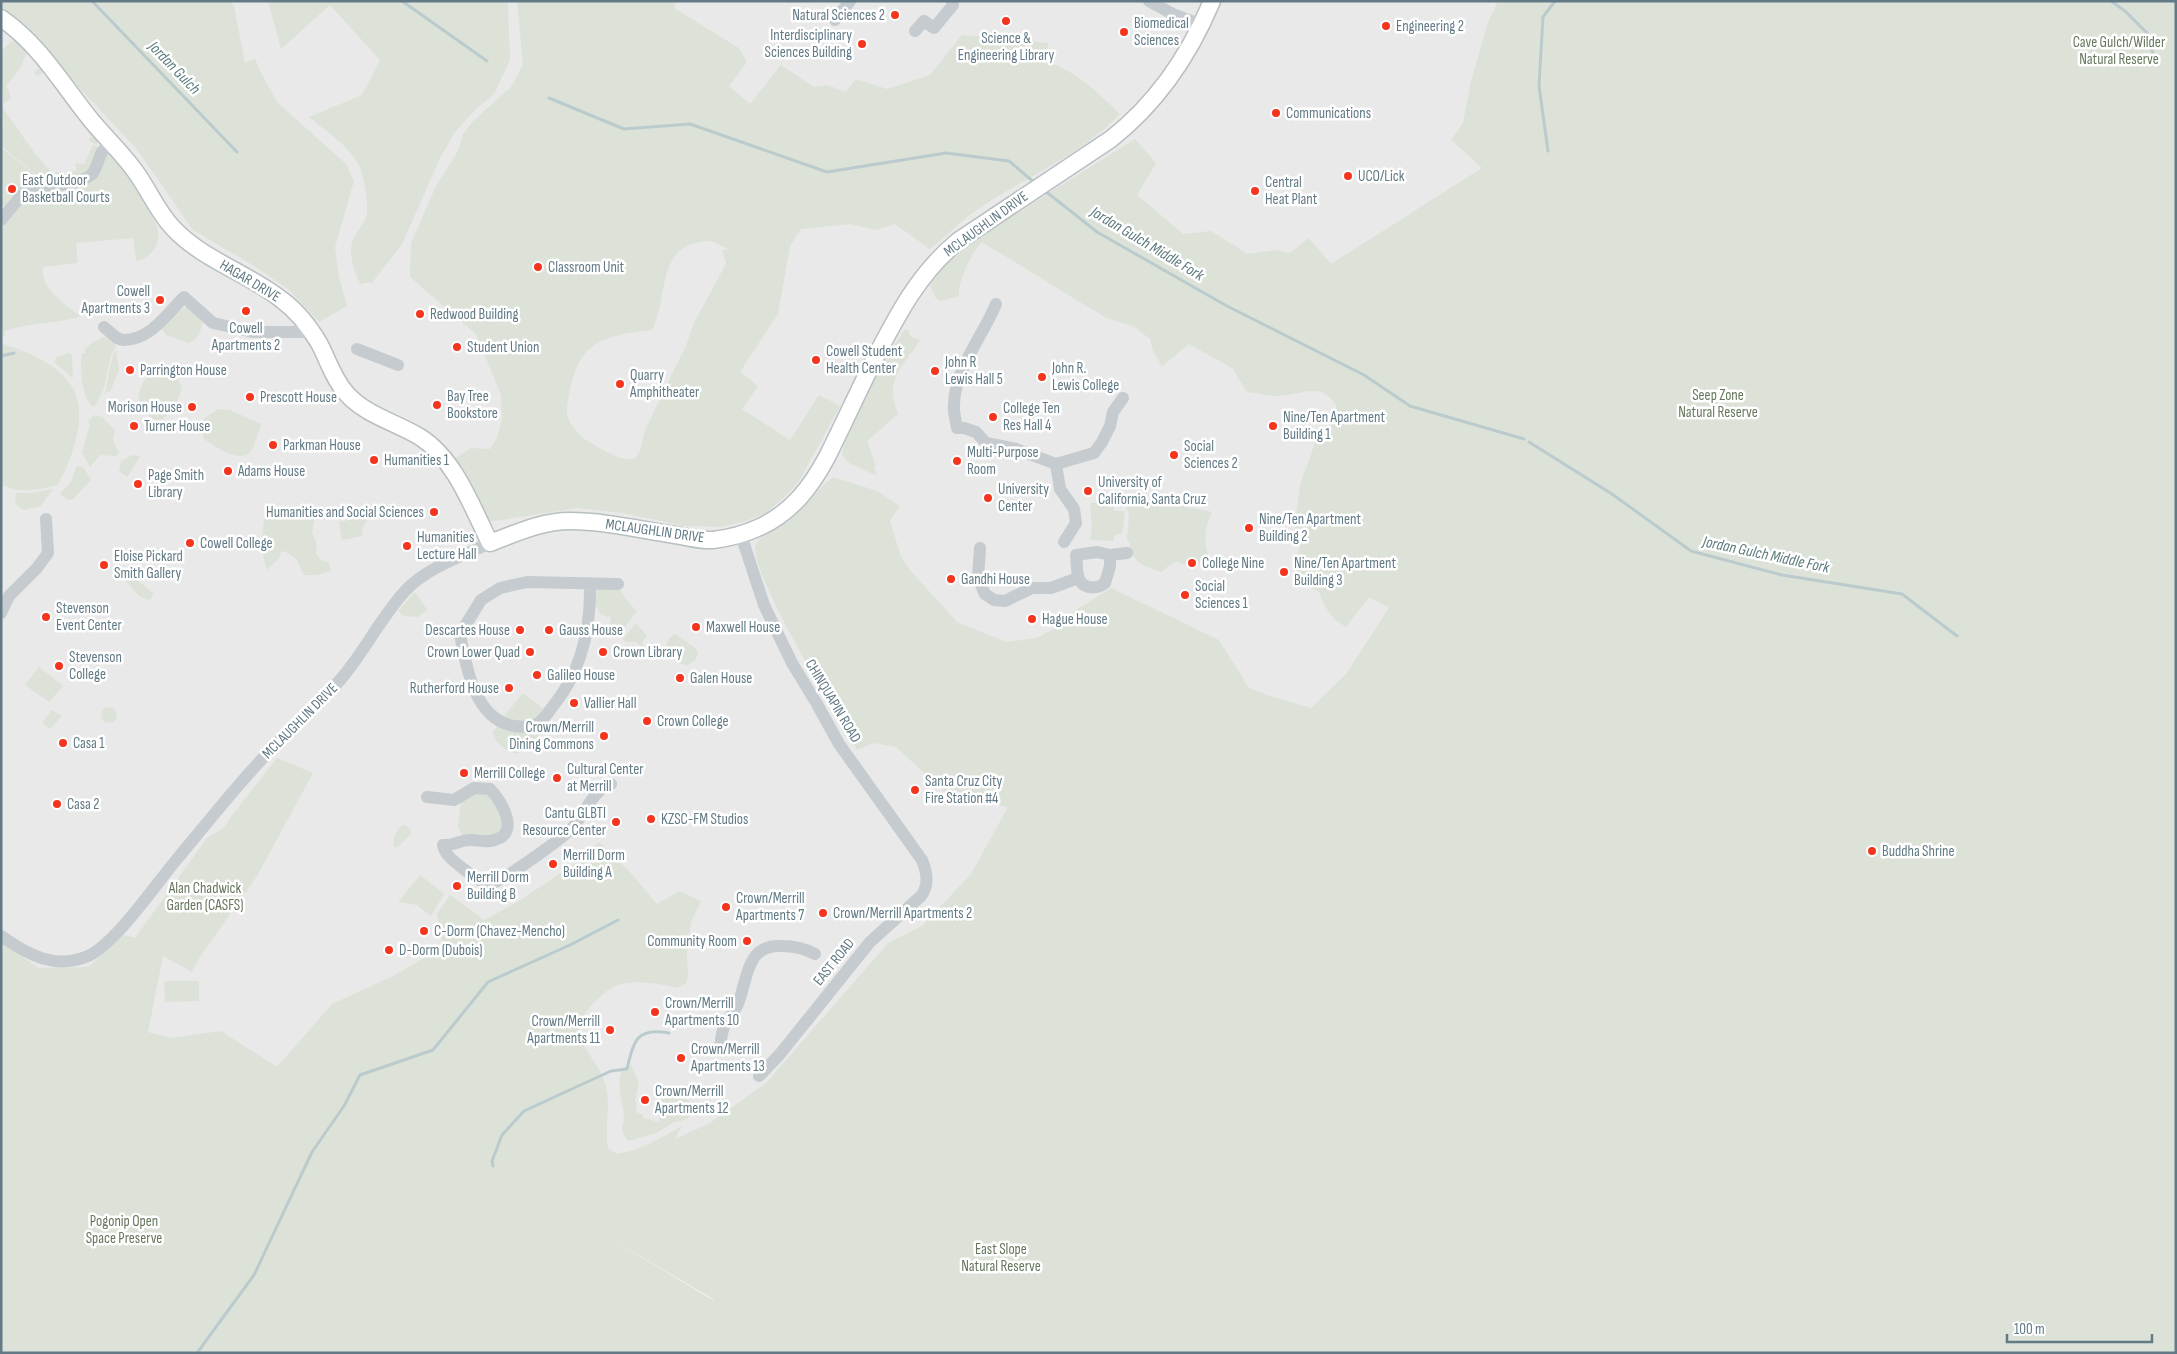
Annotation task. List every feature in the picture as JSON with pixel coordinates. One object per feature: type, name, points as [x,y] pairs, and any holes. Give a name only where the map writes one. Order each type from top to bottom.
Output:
[{"type":"main road","name":"MCLAUGHLIN DRIVE","points":[[490,543],[532,527],[568,521],[600,523],[693,539],[712,540],[741,535],[782,515],[805,493],[814,480],[894,321],[913,290],[946,251],[1130,124],[1153,100],[1181,64],[1202,25],[1212,1]]},
{"type":"main road","name":"HAGAR DRIVE","points":[[1,18],[22,35],[52,66],[84,112],[137,173],[161,214],[178,233],[219,263],[275,295],[302,320],[320,344],[339,385],[350,398],[373,414],[420,437],[435,450],[454,475],[490,543]]},
{"type":"street","points":[[835,20],[850,1]]},
{"type":"street","points":[[915,31],[924,21],[934,28],[953,4],[952,1]]},
{"type":"street","points":[[1149,1],[1174,14],[1202,25]]},
{"type":"street","points":[[1,220],[28,188],[57,185],[87,177],[93,173],[102,150],[110,143]]},
{"type":"street","points":[[104,327],[117,338],[124,340],[146,336],[184,297],[213,323],[253,332],[302,332]]},
{"type":"street","points":[[996,304],[985,330],[965,364],[954,394],[953,406],[957,428],[976,432],[986,443],[1016,449],[1056,464],[1094,453],[1110,426],[1113,412],[1123,398]]},
{"type":"street","points":[[357,349],[398,365]]},
{"type":"street","points":[[1056,464],[1060,489],[1074,509],[1076,523],[1064,542]]},
{"type":"street","points":[[1,614],[5,592],[37,568],[48,553],[46,519]]},
{"type":"street","name":"CHINQUAPIN ROAD","points":[[741,535],[764,605],[777,636],[839,744],[914,847],[926,868]]},
{"type":"street","name":"MCLAUGHLIN DRIVE","points":[[1,936],[26,953],[52,961],[78,960],[106,944],[249,773],[283,736],[331,691],[352,666],[406,590],[432,571],[490,543]]},
{"type":"street","points":[[980,548],[978,578],[985,594],[994,600],[1005,602],[1032,588],[1051,588],[1078,578]]},
{"type":"street","points":[[1110,554],[1107,578],[1100,586],[1085,586],[1078,578],[1076,555],[1098,552],[1127,554]]},
{"type":"street","points":[[590,584],[588,631],[578,664],[563,694],[538,723],[521,727],[499,721],[489,714],[472,683],[460,634],[474,608],[481,600],[500,588],[526,582],[618,584]]},
{"type":"street","points":[[427,797],[454,800],[474,788],[490,789],[498,799],[507,816],[508,825],[498,838],[490,841],[470,840],[448,846],[443,845],[447,855],[470,874],[486,882],[495,882],[566,834],[582,815],[597,792],[611,784]]},
{"type":"street","name":"EAST ROAD","points":[[759,1076],[780,1054],[870,942],[926,890],[926,868]]},
{"type":"street","points":[[720,1050],[724,1026],[737,1007],[750,965],[758,952],[762,948],[776,945],[801,947],[815,954]]},
{"type":"shaded area","name":"University of California, Santa Cruz","points":[[1,1],[2176,1],[2080,1353],[805,1353],[536,1195],[1,980]]},
{"type":"green space","points":[[1,1],[229,1],[234,6],[245,63],[255,59],[278,103],[346,164],[354,181],[335,247],[339,277],[347,306],[319,322],[288,289],[251,264],[193,230],[136,148],[81,90],[29,29],[1,6]]},
{"type":"green space","points":[[268,1],[508,1],[510,60],[494,94],[475,110],[455,132],[441,156],[402,244],[371,284],[369,282],[361,284],[356,275],[351,257],[353,240],[367,213],[366,191],[361,169],[355,158],[343,145],[309,117],[362,95],[380,60],[330,5],[281,49]]},
{"type":"green space","points":[[517,1],[675,1],[675,9],[739,48],[747,62],[729,86],[750,104],[781,65],[814,87],[827,85],[846,92],[856,79],[887,89],[930,75],[962,35],[1048,43],[1047,62],[1078,77],[1120,114],[1087,143],[974,212],[930,249],[895,224],[876,230],[850,224],[801,229],[790,246],[778,314],[740,372],[758,386],[742,409],[790,440],[819,395],[840,406],[799,481],[788,494],[766,513],[746,521],[720,527],[685,526],[622,513],[578,508],[487,522],[454,459],[471,448],[490,449],[497,438],[502,419],[501,395],[476,334],[410,277],[411,243],[436,186],[459,149],[463,134],[473,121],[511,87],[523,65]],"holes":[[[711,241],[730,250],[722,250],[726,263],[694,323],[685,348],[647,427],[637,456],[630,459],[617,457],[586,440],[570,422],[567,413],[570,388],[575,371],[582,358],[590,348],[601,341],[615,336],[652,330],[667,273],[672,260],[680,250],[693,244]]]},
{"type":"green space","name":"University of California, Santa Cruz","points":[[1498,1],[2176,1],[2176,1353],[1,1353],[1,941],[38,968],[88,967],[124,935],[135,938],[207,838],[225,827],[277,758],[313,773],[257,876],[201,955],[192,972],[163,956],[148,1032],[170,1038],[221,1031],[277,1067],[332,1004],[393,976],[443,947],[437,914],[450,895],[484,920],[519,901],[574,864],[599,842],[629,871],[657,904],[679,891],[701,901],[691,922],[687,953],[688,977],[686,983],[677,988],[635,982],[613,987],[587,1010],[582,1020],[580,1035],[582,1042],[601,1073],[606,1087],[608,1102],[608,1148],[617,1154],[643,1147],[682,1126],[675,1139],[710,1123],[766,1083],[888,943],[922,926],[971,874],[1008,807],[948,795],[896,747],[874,743],[857,750],[796,645],[765,582],[757,559],[756,544],[765,534],[793,517],[833,477],[877,491],[900,506],[890,521],[901,557],[910,570],[957,622],[1006,642],[1036,638],[1068,622],[1074,611],[1111,588],[1219,640],[1249,688],[1311,708],[1346,674],[1389,608],[1369,597],[1346,627],[1335,620],[1324,605],[1319,592],[1302,582],[1296,571],[1296,560],[1300,547],[1295,526],[1300,485],[1316,440],[1333,421],[1337,408],[1332,399],[1326,394],[1312,391],[1278,396],[1247,392],[1232,368],[1189,344],[1162,366],[1153,351],[1150,339],[1133,326],[1106,318],[982,242],[966,268],[960,284],[959,296],[940,301],[935,297],[930,285],[948,261],[974,240],[1135,139],[1156,163],[1137,195],[1183,234],[1211,231],[1248,254],[1275,250],[1290,253],[1309,238],[1331,264],[1482,168],[1451,140],[1463,123],[1471,81],[1488,22]],"holes":[[[581,1221],[713,1299],[713,1300]]]},
{"type":"green space","points":[[12,41],[24,46],[25,52],[27,52],[20,68],[8,84],[6,84],[11,98],[3,104],[1,51]]},
{"type":"green space","points":[[42,67],[97,139],[97,145],[88,140],[92,137],[43,72],[37,76],[34,74],[35,71]]},
{"type":"green space","points":[[1,106],[36,155],[54,175],[55,181],[37,183],[33,180],[37,175],[1,146],[1,126],[4,123],[1,116]]},
{"type":"green space","points":[[93,145],[99,147],[89,173],[58,182],[55,172],[67,174],[77,170],[75,163],[84,164]]},
{"type":"green space","name":"East Outdoor Basketball Courts","points":[[1,148],[35,174],[7,208],[1,204]]},
{"type":"green space","points":[[107,153],[114,157],[128,175],[157,227],[157,244],[147,257],[136,261],[133,238],[76,243],[78,263],[43,267],[43,274],[45,282],[55,296],[81,316],[62,321],[23,326],[4,332],[5,336],[1,336],[1,229],[29,193],[86,183]]},
{"type":"green space","points":[[188,307],[203,320],[197,337],[189,343],[166,335],[161,328],[178,310]]},
{"type":"green space","points":[[905,329],[908,330],[911,337],[920,340],[901,366],[894,383],[894,402],[898,414],[867,441],[876,466],[874,466],[877,476],[849,463],[842,454],[844,443],[880,367]]},
{"type":"green space","points":[[103,337],[114,341],[116,347],[111,355],[104,388],[96,405],[93,407],[84,389],[81,374],[82,354],[85,353],[86,351],[84,350],[93,342]]},
{"type":"green space","points":[[1,343],[50,365],[72,387],[78,401],[79,418],[73,451],[57,485],[36,490],[21,490],[1,484]]},
{"type":"green space","points":[[116,350],[119,370],[110,392],[107,391],[104,396],[112,359]]},
{"type":"green space","points":[[69,353],[72,355],[73,378],[54,362],[57,357]]},
{"type":"green space","points":[[157,369],[177,378],[182,387],[173,408],[157,422],[143,411],[138,398],[144,381]]},
{"type":"green space","points":[[218,409],[230,410],[261,424],[253,448],[247,455],[241,456],[228,453],[204,439],[202,429],[204,419]]},
{"type":"green space","points":[[94,415],[102,417],[115,430],[113,439],[119,454],[115,456],[100,455],[90,467],[82,452],[90,424],[88,422]]},
{"type":"green space","points":[[132,455],[140,456],[127,477],[119,471],[121,461]]},
{"type":"green space","points":[[77,466],[83,467],[91,480],[73,499],[68,500],[60,494],[70,483]]},
{"type":"green space","points":[[53,489],[41,506],[24,510],[15,504],[16,493],[30,493]]},
{"type":"green space","points":[[1123,495],[1212,512],[1205,536],[1209,559],[1193,567],[1176,562],[1162,572],[1140,563],[1132,554],[1130,542],[1127,540],[1129,516]]},
{"type":"green space","points":[[1106,502],[1114,504],[1114,511],[1125,511],[1122,534],[1114,536],[1114,541],[1090,540],[1092,527],[1090,503]]},
{"type":"green space","points":[[291,511],[315,516],[312,532],[317,545],[316,554],[322,561],[329,562],[331,571],[316,575],[304,575],[296,559],[285,551],[281,552],[279,558],[267,570],[262,549],[265,513],[270,515],[272,513]]},
{"type":"green space","points":[[370,516],[363,526],[362,536],[342,540],[339,522]]},
{"type":"green space","points":[[129,573],[154,594],[149,600],[139,596],[123,578]]},
{"type":"green space","points":[[602,586],[617,586],[637,611],[618,636],[609,627],[611,617],[601,615],[594,603],[597,591]]},
{"type":"green space","points":[[415,592],[428,609],[418,617],[404,616],[398,611]]},
{"type":"green space","points":[[636,623],[647,636],[642,642],[643,648],[636,642],[626,642],[623,639]]},
{"type":"green space","points":[[675,634],[694,647],[698,653],[695,660],[688,665],[677,662],[669,653],[667,643]]},
{"type":"green space","points":[[39,667],[63,686],[49,702],[25,685]]},
{"type":"green space","points":[[523,693],[544,709],[536,717],[528,721],[508,721],[505,715]]},
{"type":"green space","points":[[106,707],[112,707],[117,712],[115,721],[106,723],[101,718],[101,712]]},
{"type":"green space","points":[[52,710],[62,716],[50,729],[42,723]]},
{"type":"green space","points":[[499,724],[533,729],[539,735],[530,748],[515,754],[495,740],[493,732]]},
{"type":"green space","points":[[490,793],[506,824],[494,838],[463,838],[458,826],[461,802],[470,794]]},
{"type":"green space","points":[[405,825],[410,829],[411,834],[398,847],[394,847],[394,836],[401,826]]},
{"type":"green space","points":[[420,875],[444,894],[431,916],[417,905],[398,902]]},
{"type":"green space","points":[[164,981],[199,981],[199,1001],[165,1002]]},
{"type":"green space","points":[[631,1065],[639,1082],[635,1101],[637,1103],[636,1112],[643,1115],[643,1118],[659,1122],[662,1098],[667,1088],[680,1092],[695,1112],[685,1120],[672,1123],[657,1133],[628,1141],[622,1131],[624,1113],[620,1093],[620,1079],[624,1067]]},
{"type":"waterway","name":"Jordan Gulch","points":[[92,1],[237,152]]},
{"type":"waterway","name":"Jordan Gulch Middle Fork","points":[[402,1],[487,61]]},
{"type":"waterway","points":[[1548,151],[1539,86],[1543,17],[1555,1]]},
{"type":"waterway","points":[[2111,1],[2125,11],[2147,33],[2155,61]]},
{"type":"waterway","name":"Jordan Gulch Middle Fork","points":[[549,98],[624,129],[690,124],[827,172],[946,153],[1009,161],[1035,183]]},
{"type":"waterway","name":"Jordan Gulch Middle Fork","points":[[1044,190],[1097,232],[1227,306],[1364,375],[1410,406],[1524,439]]},
{"type":"waterway","points":[[1,356],[14,353]]},
{"type":"waterway","name":"Jordan Gulch Middle Fork","points":[[1529,442],[1612,494],[1691,551],[1782,575],[1902,594],[1957,636]]},
{"type":"waterway","points":[[197,1353],[254,1275],[312,1152],[344,1106],[360,1075],[433,1050],[488,982],[570,945],[618,920]]},
{"type":"waterway","points":[[493,1166],[492,1161],[502,1135],[524,1111],[611,1071],[627,1069],[635,1043],[643,1034],[650,1032],[669,1033]]},
{"type":"place","name":"Natural Sciences 2","points":[[895,15]]},
{"type":"place","name":"Science & Engineering Library","points":[[1006,21]]},
{"type":"place","name":"Engineering 2","points":[[1386,26]]},
{"type":"place","name":"Biomedical Sciences","points":[[1124,32]]},
{"type":"place","name":"Interdisciplinary Sciences Building","points":[[862,44]]},
{"type":"place","name":"Communications","points":[[1276,113]]},
{"type":"place","name":"UCO/Lick","points":[[1348,176]]},
{"type":"place","name":"East Outdoor Basketball Courts","points":[[12,189]]},
{"type":"place","name":"Central Heat Plant","points":[[1255,191]]},
{"type":"place","name":"Classroom Unit","points":[[538,267]]},
{"type":"place","name":"Cowell Apartments 3","points":[[160,300]]},
{"type":"place","name":"Cowell Apartments 2","points":[[246,311]]},
{"type":"place","name":"Redwood Building","points":[[420,314]]},
{"type":"place","name":"Student Union","points":[[457,347]]},
{"type":"place","name":"Cowell Student Health Center","points":[[816,360]]},
{"type":"place","name":"Parrington House","points":[[130,370]]},
{"type":"place","name":"John R Lewis Hall 5","points":[[935,371]]},
{"type":"place","name":"John R. Lewis College","points":[[1042,377]]},
{"type":"place","name":"Quarry Amphitheater","points":[[620,384]]},
{"type":"place","name":"Prescott House","points":[[250,397]]},
{"type":"place","name":"Bay Tree Bookstore","points":[[437,405]]},
{"type":"place","name":"Morison House","points":[[192,407]]},
{"type":"place","name":"College Ten Res Hall 4","points":[[993,417]]},
{"type":"place","name":"Turner House","points":[[134,426]]},
{"type":"place","name":"Nine/Ten Apartment Building 1","points":[[1273,426]]},
{"type":"place","name":"Parkman House","points":[[273,445]]},
{"type":"place","name":"Social Sciences 2","points":[[1174,455]]},
{"type":"place","name":"Humanities 1","points":[[374,460]]},
{"type":"place","name":"Multi-Purpose Room","points":[[957,461]]},
{"type":"place","name":"Adams House","points":[[228,471]]},
{"type":"place","name":"Page Smith Library","points":[[138,484]]},
{"type":"place","name":"University of California, Santa Cruz","points":[[1088,491]]},
{"type":"place","name":"University Center","points":[[988,498]]},
{"type":"place","name":"Humanities and Social Sciences","points":[[434,512]]},
{"type":"place","name":"Nine/Ten Apartment Building 2","points":[[1249,528]]},
{"type":"place","name":"Cowell College","points":[[190,543]]},
{"type":"place","name":"Humanities Lecture Hall","points":[[407,546]]},
{"type":"place","name":"College Nine","points":[[1192,563]]},
{"type":"place","name":"Eloise Pickard Smith Gallery","points":[[104,565]]},
{"type":"place","name":"Nine/Ten Apartment Building 3","points":[[1284,572]]},
{"type":"place","name":"Gandhi House","points":[[951,579]]},
{"type":"place","name":"Social Sciences 1","points":[[1185,595]]},
{"type":"place","name":"Stevenson Event Center","points":[[46,617]]},
{"type":"place","name":"Hague House","points":[[1032,619]]},
{"type":"place","name":"Maxwell House","points":[[696,627]]},
{"type":"place","name":"Descartes House","points":[[520,630]]},
{"type":"place","name":"Gauss House","points":[[549,630]]},
{"type":"place","name":"Crown Lower Quad","points":[[530,652]]},
{"type":"place","name":"Crown Library","points":[[603,652]]},
{"type":"place","name":"Stevenson College","points":[[59,666]]},
{"type":"place","name":"Galileo House","points":[[537,675]]},
{"type":"place","name":"Galen House","points":[[680,678]]},
{"type":"place","name":"Rutherford House","points":[[509,688]]},
{"type":"place","name":"Vallier Hall","points":[[574,703]]},
{"type":"place","name":"Crown College","points":[[647,721]]},
{"type":"place","name":"Crown/Merrill Dining Commons","points":[[604,736]]},
{"type":"place","name":"Casa 1","points":[[63,743]]},
{"type":"place","name":"Merrill College","points":[[464,773]]},
{"type":"place","name":"Cultural Center at Merrill","points":[[557,778]]},
{"type":"place","name":"Santa Cruz City Fire Station #4","points":[[915,790]]},
{"type":"place","name":"Casa 2","points":[[57,804]]},
{"type":"place","name":"KZSC-FM Studios","points":[[651,819]]},
{"type":"place","name":"Cantu GLBTI Resource Center","points":[[616,822]]},
{"type":"place","name":"Buddha Shrine","points":[[1872,851]]},
{"type":"place","name":"Merrill Dorm Building A","points":[[553,864]]},
{"type":"place","name":"Merrill Dorm Building B","points":[[457,886]]},
{"type":"place","name":"Crown/Merrill Apartments 7","points":[[726,907]]},
{"type":"place","name":"Crown/Merrill Apartments 2","points":[[823,913]]},
{"type":"place","name":"C-Dorm (Chavez-Mencho)","points":[[424,931]]},
{"type":"place","name":"Community Room","points":[[747,941]]},
{"type":"place","name":"D-Dorm (Dubois)","points":[[389,950]]},
{"type":"place","name":"Crown/Merrill Apartments 10","points":[[655,1012]]},
{"type":"place","name":"Crown/Merrill Apartments 11","points":[[610,1030]]},
{"type":"place","name":"Crown/Merrill Apartments 13","points":[[681,1058]]},
{"type":"place","name":"Crown/Merrill Apartments 12","points":[[645,1100]]},
{"type":"park label","name":"Cave Gulch/Wilder Natural Reserve","points":[[2119,50]]},
{"type":"park label","name":"Seep Zone Natural Reserve","points":[[1718,404]]},
{"type":"park label","name":"Alan Chadwick Garden (CASFS)","points":[[205,896]]},
{"type":"park label","name":"Pogonip Open Space Preserve","points":[[124,1230]]},
{"type":"park label","name":"East Slope Natural Reserve","points":[[1001,1258]]}]
